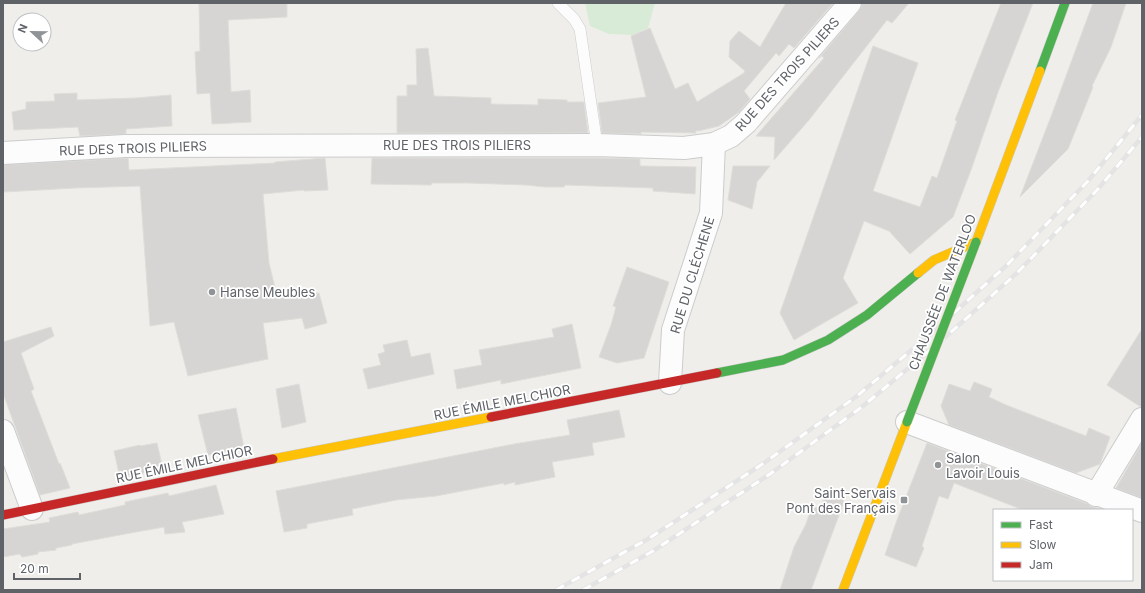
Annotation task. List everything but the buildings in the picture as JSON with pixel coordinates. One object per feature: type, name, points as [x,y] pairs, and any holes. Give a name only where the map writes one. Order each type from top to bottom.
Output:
[{"type":"street","name":"RUE DES TROIS PILIERS","points":[[3,153],[125,146],[597,145],[684,148],[714,144],[731,136],[746,123],[850,3]]},
{"type":"street","name":"CHAUSSÉE DE WATERLOO","points":[[843,590],[976,242],[1065,3]]},
{"type":"street","name":"RUE DU CLÉCHENE","points":[[670,383],[673,330],[711,213],[714,144]]},
{"type":"street","name":"RUE ÉMILE MELCHIOR","points":[[3,515],[228,468],[783,360],[828,340],[867,315],[934,260],[976,242]]},
{"type":"street","points":[[1096,495],[1142,419]]},
{"type":"street","points":[[907,422],[1142,512]]},
{"type":"street","points":[[3,431],[32,509]]},
{"type":"lane","points":[[558,3],[574,19],[580,29],[597,145]]},
{"type":"green space","points":[[585,3],[655,3],[648,28],[632,35],[609,34],[590,26]]},
{"type":"railway","points":[[556,590],[648,539],[764,463],[857,396],[934,331],[1008,264],[1088,181],[1142,115]]},
{"type":"railway","points":[[583,590],[653,551],[770,474],[863,406],[941,341],[1017,273],[1098,189],[1142,137]]},
{"type":"traffic: fast","points":[[1040,71],[1065,3]]},
{"type":"traffic: fast","points":[[907,422],[976,242]]},
{"type":"traffic: fast","points":[[717,373],[783,360],[828,340],[867,315],[918,273]]},
{"type":"traffic: slow","points":[[976,242],[1040,71]]},
{"type":"traffic: slow","points":[[918,273],[934,260],[976,242]]},
{"type":"traffic: slow","points":[[273,459],[491,417]]},
{"type":"traffic: slow","points":[[843,590],[907,422]]},
{"type":"traffic: jam","points":[[491,417],[717,373]]},
{"type":"traffic: jam","points":[[3,515],[273,459]]},
{"type":"place","name":"Hanse Meubles","points":[[212,292]]},
{"type":"place","name":"Salon Lavoir Louis","points":[[938,465]]},
{"type":"place","name":"Saint-Servais Pont des Français","points":[[904,500]]}]
